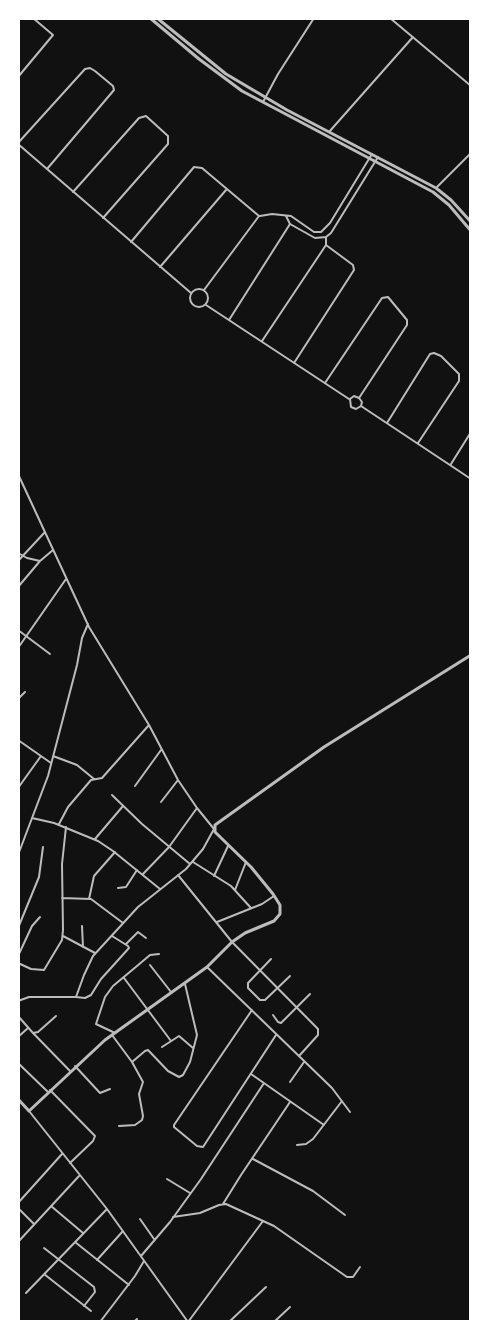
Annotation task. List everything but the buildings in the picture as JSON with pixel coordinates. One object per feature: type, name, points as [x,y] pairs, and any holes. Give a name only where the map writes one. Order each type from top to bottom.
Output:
[{"type":"street","points":[[18,77],[53,35],[33,18]]},
{"type":"street","points":[[150,18],[224,78],[263,102],[433,192],[449,205],[471,231]]},
{"type":"street","points":[[159,18],[226,74],[436,189],[451,200],[471,222]]},
{"type":"street","points":[[263,102],[314,18]]},
{"type":"street","points":[[390,18],[471,86]]},
{"type":"street","points":[[329,132],[413,37]]},
{"type":"street","points":[[46,169],[114,90],[113,86],[90,68],[85,69],[18,144],[46,169],[191,293]]},
{"type":"street","points":[[73,192],[139,118],[146,116],[168,136],[168,144],[103,218]]},
{"type":"street","points":[[436,189],[471,153]]},
{"type":"street","points":[[204,290],[259,216],[272,214],[286,216],[295,219],[314,232],[321,232],[330,223],[372,154]]},
{"type":"street","points":[[286,216],[290,224],[315,238],[326,237],[331,233],[378,157]]},
{"type":"street","points":[[131,242],[194,167],[202,168],[259,216]]},
{"type":"street","points":[[160,267],[227,189]]},
{"type":"street","points":[[349,192],[354,195]]},
{"type":"street","points":[[229,320],[290,224]]},
{"type":"street","points":[[262,341],[326,244],[326,237]]},
{"type":"street","points":[[294,363],[354,270],[353,265],[326,244]]},
{"type":"street","points":[[197,289],[204,290],[208,296],[206,305],[200,308],[193,306],[189,300],[191,293],[197,289]]},
{"type":"street","points":[[325,383],[382,298],[388,297],[407,320],[407,326],[359,398]]},
{"type":"street","points":[[206,305],[350,399]]},
{"type":"street","points":[[387,423],[430,354],[441,356],[459,374],[459,381],[418,443]]},
{"type":"street","points":[[350,399],[354,396],[359,398],[362,402],[361,406]]},
{"type":"street","points":[[350,399],[349,405],[353,409],[361,406]]},
{"type":"street","points":[[361,406],[471,479]]},
{"type":"street","points":[[451,464],[471,432]]},
{"type":"street","points":[[18,474],[88,624],[149,725],[178,780],[228,846],[246,862],[274,896],[281,910],[277,918],[245,933],[232,942],[207,967],[113,1034],[75,1066],[29,1111]]},
{"type":"street","points":[[18,561],[45,532]]},
{"type":"street","points":[[18,587],[40,561],[53,550]]},
{"type":"street","points":[[18,553],[40,561]]},
{"type":"street","points":[[18,648],[66,579]]},
{"type":"street","points":[[18,855],[51,763],[82,638],[88,624]]},
{"type":"street","points":[[18,630],[50,654]]},
{"type":"street","points":[[76,997],[95,954],[138,907],[191,863],[203,849],[219,822],[322,749],[471,655]]},
{"type":"street","points":[[18,699],[25,692]]},
{"type":"street","points":[[53,756],[76,765],[94,778],[102,778],[149,725]]},
{"type":"street","points":[[18,740],[51,763]]},
{"type":"street","points":[[135,786],[161,750]]},
{"type":"street","points":[[18,788],[41,756]]},
{"type":"street","points":[[59,824],[72,801],[94,778]]},
{"type":"street","points":[[161,802],[178,780]]},
{"type":"street","points":[[112,795],[169,847],[235,890],[251,908]]},
{"type":"street","points":[[95,839],[123,806]]},
{"type":"street","points":[[143,874],[169,847],[197,808]]},
{"type":"street","points":[[32,818],[59,824],[95,839],[115,852],[160,890]]},
{"type":"street","points":[[18,963],[31,969],[44,970],[63,936],[62,852],[66,827]]},
{"type":"street","points":[[214,876],[228,846]]},
{"type":"street","points":[[18,928],[39,877],[43,847]]},
{"type":"street","points":[[89,899],[94,876],[115,852]]},
{"type":"street","points":[[235,890],[246,862]]},
{"type":"street","points":[[118,888],[126,887],[137,870]]},
{"type":"street","points":[[178,875],[232,942],[318,1029],[319,1033],[299,1056]]},
{"type":"street","points":[[217,922],[274,896]]},
{"type":"street","points":[[62,898],[89,899],[123,923]]},
{"type":"street","points":[[18,956],[32,926],[40,917]]},
{"type":"street","points":[[82,926],[83,947]]},
{"type":"street","points":[[126,944],[136,932],[140,932],[146,938]]},
{"type":"street","points":[[63,936],[95,954]]},
{"type":"street","points":[[18,1001],[29,997],[85,998],[91,995],[117,960],[128,950],[129,947],[126,944],[112,936]]},
{"type":"street","points":[[118,1126],[135,1125],[143,1118],[139,1094],[143,1082],[113,1034],[99,1027],[96,1021],[109,992],[150,955],[159,954]]},
{"type":"street","points":[[270,959],[248,983],[248,988],[252,992],[263,1001],[290,976]]},
{"type":"street","points":[[150,964],[171,992]]},
{"type":"street","points":[[207,967],[332,1088],[350,1112]]},
{"type":"street","points":[[124,978],[171,1041]]},
{"type":"street","points":[[132,1062],[148,1050],[168,1071],[180,1077],[183,1076],[190,1062],[196,1035],[185,982]]},
{"type":"street","points":[[273,1015],[281,1023],[310,994]]},
{"type":"street","points":[[252,1010],[174,1127],[197,1146],[203,1147],[276,1035]]},
{"type":"street","points":[[18,1016],[70,1071]]},
{"type":"street","points":[[33,1033],[38,1032],[56,1016]]},
{"type":"street","points":[[18,1037],[28,1028]]},
{"type":"street","points":[[162,1047],[180,1037],[194,1049]]},
{"type":"street","points":[[290,1082],[304,1061]]},
{"type":"street","points":[[18,1063],[95,1136],[93,1141],[70,1162]]},
{"type":"street","points":[[75,1066],[100,1093],[110,1089]]},
{"type":"street","points":[[250,1074],[324,1125]]},
{"type":"street","points":[[141,1256],[173,1217],[264,1083]]},
{"type":"street","points":[[18,1099],[107,1209],[188,1322],[263,1221]]},
{"type":"street","points":[[297,1145],[309,1143],[342,1101]]},
{"type":"street","points":[[173,1217],[200,1213],[223,1204],[290,1102]]},
{"type":"street","points":[[18,1203],[62,1153]]},
{"type":"street","points":[[253,1159],[313,1191],[345,1215]]},
{"type":"street","points":[[18,1242],[80,1175]]},
{"type":"street","points":[[167,1179],[190,1193]]},
{"type":"street","points":[[223,1204],[263,1221],[289,1236],[347,1277],[353,1276],[360,1267]]},
{"type":"street","points":[[51,1205],[83,1233]]},
{"type":"street","points":[[18,1208],[34,1224]]},
{"type":"street","points":[[26,1293],[107,1209]]},
{"type":"street","points":[[140,1220],[155,1239]]},
{"type":"street","points":[[97,1260],[123,1231]]},
{"type":"street","points":[[75,1242],[129,1285]]},
{"type":"street","points":[[44,1248],[94,1287],[95,1292],[84,1306]]},
{"type":"street","points":[[100,1322],[129,1285],[144,1260]]},
{"type":"street","points":[[44,1274],[91,1311]]},
{"type":"street","points":[[229,1322],[266,1287]]},
{"type":"street","points":[[274,1322],[290,1307]]}]
